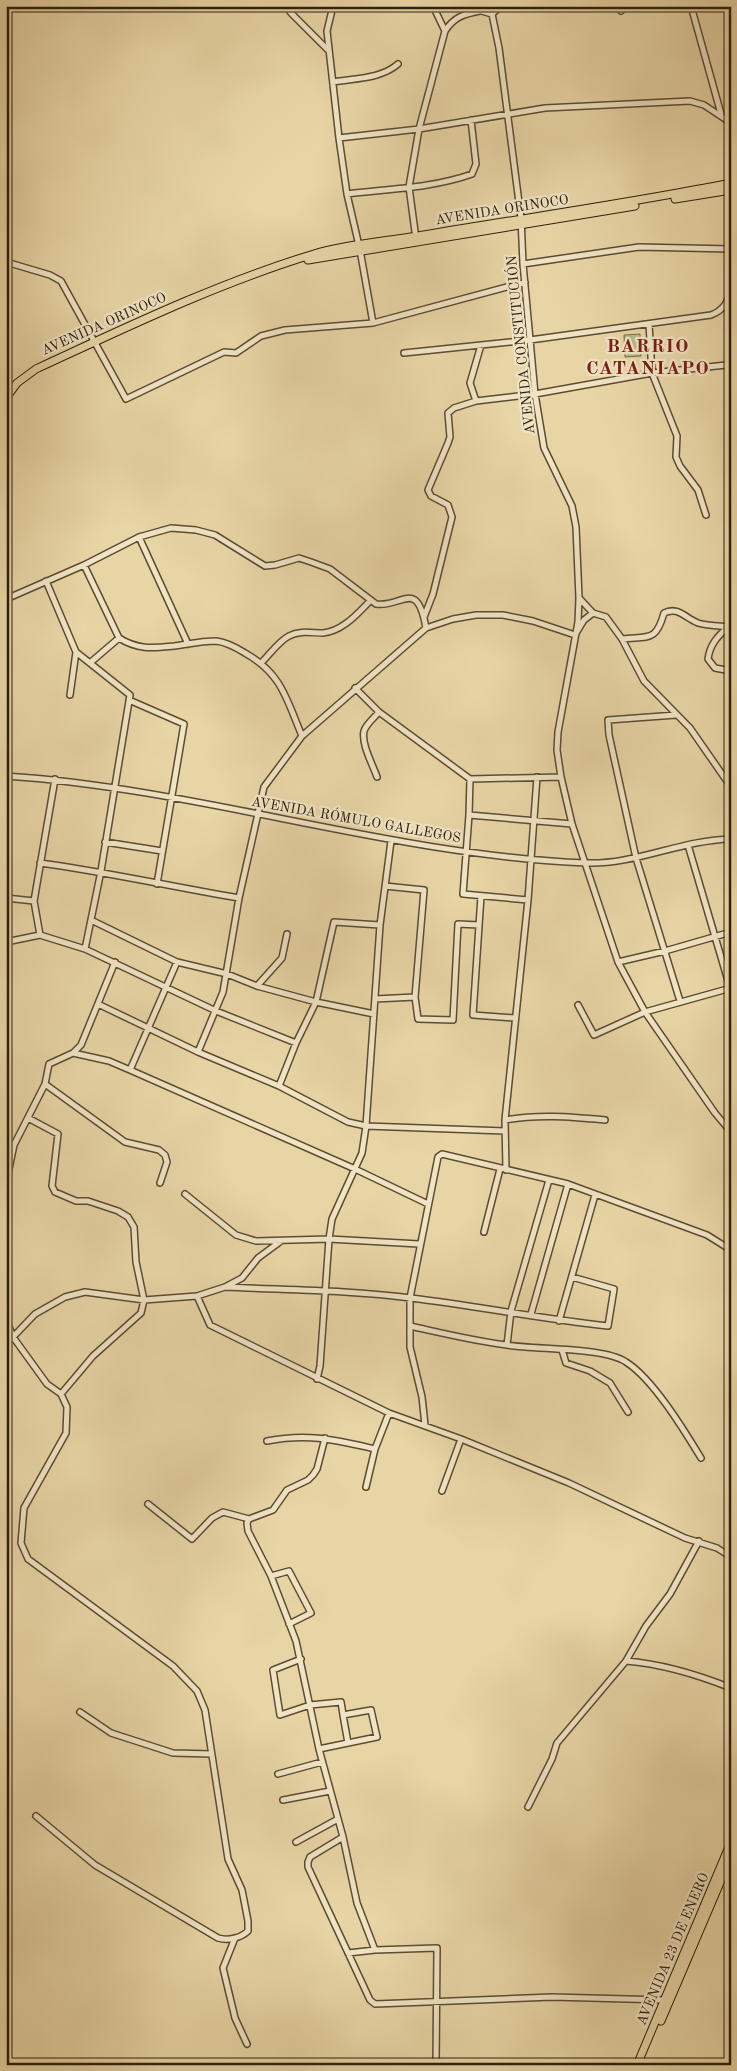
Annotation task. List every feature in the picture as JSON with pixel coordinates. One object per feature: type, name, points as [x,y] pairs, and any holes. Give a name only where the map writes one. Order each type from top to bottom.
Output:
[{"type":"main road","name":"AVENIDA ORINOCO","points":[[521,222],[731,183]]},
{"type":"main road","name":"AVENIDA ORINOCO","points":[[6,398],[16,383],[36,369],[191,299],[315,254],[731,190]]},
{"type":"main road","name":"AVENIDA 23 DE ENERO","points":[[638,2065],[731,1842]]},
{"type":"main road","name":"AVENIDA 23 DE ENERO","points":[[642,2065],[731,1857]]},
{"type":"street","points":[[286,6],[330,52]]},
{"type":"street","points":[[333,6],[327,31],[346,194],[359,248],[373,323]]},
{"type":"street","points":[[433,6],[444,31]]},
{"type":"street","points":[[464,6],[492,14],[502,6]]},
{"type":"street","points":[[691,6],[721,115]]},
{"type":"street","points":[[416,239],[409,187],[419,129],[444,31],[451,22],[462,15],[480,11]]},
{"type":"street","name":"AVENIDA CONSTITUCIÓN","points":[[492,14],[499,48],[521,222],[535,394],[544,448],[572,506],[576,527],[579,598],[578,622],[558,732],[557,750],[561,777],[572,824],[584,863],[618,962],[645,1012],[715,1113],[731,1132]]},
{"type":"street","points":[[333,82],[389,72],[398,64]]},
{"type":"street","points":[[339,138],[419,129],[545,108],[690,101],[704,105],[731,123]]},
{"type":"street","points":[[346,194],[409,187],[462,178],[472,174],[476,164],[471,120]]},
{"type":"street","points":[[523,264],[639,247],[731,250]]},
{"type":"street","points":[[6,262],[50,275],[61,282],[126,399],[224,352],[236,353],[261,336],[285,330],[373,323],[525,282]]},
{"type":"street","points":[[404,353],[530,340],[711,315],[720,312],[725,306],[731,291]]},
{"type":"street","points":[[650,324],[652,373],[677,436],[676,457],[680,466],[698,490],[706,515]]},
{"type":"street","points":[[476,401],[470,383],[481,345]]},
{"type":"street","points":[[424,617],[433,594],[452,518],[448,505],[431,496],[428,490],[450,437],[448,413],[454,408],[476,401],[535,394],[652,373],[726,365]]},
{"type":"street","points":[[6,598],[84,565],[139,537],[171,528],[196,530],[215,535],[265,566],[299,558],[311,562],[343,578],[370,601],[384,605],[406,597],[412,598],[424,617],[426,628]]},
{"type":"street","points":[[139,537],[188,644]]},
{"type":"street","points":[[84,565],[119,638],[133,646],[147,649],[218,641],[240,650],[262,662],[276,678],[284,692],[302,736]]},
{"type":"street","points":[[46,581],[76,652],[70,695]]},
{"type":"street","points":[[579,598],[593,612],[606,617],[622,639],[644,681],[690,728],[731,787]]},
{"type":"street","points":[[262,662],[288,636],[298,632],[333,631],[355,617],[370,601]]},
{"type":"street","points":[[622,639],[651,636],[657,632],[664,613],[671,610],[677,611],[698,623],[729,627]]},
{"type":"street","points":[[198,1052],[216,1010],[227,974],[239,898],[264,787],[302,736],[426,628],[468,616],[503,615],[533,621],[575,635],[584,620],[593,612]]},
{"type":"street","points":[[729,627],[717,637],[709,649],[708,659],[715,668],[731,671]]},
{"type":"street","points":[[91,662],[119,638]]},
{"type":"street","points":[[76,652],[130,694],[101,872],[85,949]]},
{"type":"street","points":[[355,688],[379,712],[470,779],[561,777]]},
{"type":"street","points":[[130,700],[184,724],[157,884]]},
{"type":"street","points":[[377,777],[365,744],[364,733],[367,726],[379,712]]},
{"type":"street","points":[[676,715],[608,720],[609,735],[636,858],[680,1001]]},
{"type":"street","name":"AVENIDA RÓMULO GALLEGOS","points":[[6,776],[55,779],[115,787],[391,841],[584,863],[608,864],[688,845],[731,839]]},
{"type":"street","points":[[484,1232],[503,1169],[505,1120],[528,900],[537,778]]},
{"type":"street","points":[[40,935],[34,900],[55,779]]},
{"type":"street","points":[[470,779],[463,894],[528,900]]},
{"type":"street","points":[[469,815],[572,824]]},
{"type":"street","points":[[317,1379],[320,1366],[326,1291],[328,1240],[332,1219],[362,1153],[366,1126],[380,925],[391,841]]},
{"type":"street","points":[[105,842],[162,851]]},
{"type":"street","points":[[578,1005],[594,1036],[645,1012],[730,989],[688,845]]},
{"type":"street","points":[[40,863],[101,872],[239,898]]},
{"type":"street","points":[[385,886],[424,890],[416,996],[418,1018],[453,1020],[458,924],[479,926]]},
{"type":"street","points":[[481,896],[473,1015],[515,1018]]},
{"type":"street","points":[[6,898],[34,900]]},
{"type":"street","points":[[91,920],[177,962],[227,974],[257,986],[316,1002],[374,1014]]},
{"type":"street","points":[[279,1086],[296,1043],[316,1002],[334,922],[380,925]]},
{"type":"street","points":[[618,962],[731,932]]},
{"type":"street","points":[[257,986],[282,958],[287,934]]},
{"type":"street","points":[[6,942],[40,935],[85,949],[165,988],[296,1043]]},
{"type":"street","points":[[6,1183],[14,1145],[45,1084],[49,1064],[73,1053],[81,1045],[115,962]]},
{"type":"street","points":[[130,1070],[177,962]]},
{"type":"street","points":[[375,999],[416,996]]},
{"type":"street","points":[[98,1004],[198,1052],[279,1086],[348,1122],[366,1126],[505,1131]]},
{"type":"street","points":[[73,1053],[109,1061],[355,1169],[428,1204]]},
{"type":"street","points":[[45,1084],[125,1142],[159,1150],[165,1155],[167,1162],[160,1183]]},
{"type":"street","points":[[505,1120],[531,1116],[605,1120]]},
{"type":"street","points":[[28,1118],[58,1134],[52,1186],[55,1192],[76,1201],[88,1200],[118,1211],[128,1218],[134,1227],[136,1262],[144,1300],[140,1313],[93,1356],[61,1394]]},
{"type":"street","points":[[425,1425],[422,1397],[410,1347],[410,1298],[438,1157],[442,1154],[568,1184],[595,1196],[707,1234],[731,1250]]},
{"type":"street","points":[[507,1345],[511,1312],[549,1180]]},
{"type":"street","points":[[531,1314],[568,1184]]},
{"type":"street","points":[[185,1194],[236,1235],[256,1241],[328,1240],[420,1244]]},
{"type":"street","points":[[559,1321],[595,1196]]},
{"type":"street","points":[[6,1341],[13,1337],[35,1314],[65,1297],[86,1292],[144,1300],[198,1296],[225,1287],[242,1278],[258,1258],[280,1241]]},
{"type":"street","points":[[225,1287],[326,1291],[410,1298],[531,1314],[559,1321],[608,1326],[614,1289],[572,1276]]},
{"type":"street","points":[[198,1296],[210,1325],[317,1379],[389,1413],[461,1438],[570,1483],[685,1538],[717,1548],[731,1557]]},
{"type":"street","points":[[6,1319],[13,1337],[47,1384],[61,1394],[67,1407],[66,1433],[24,1508],[21,1543],[28,1558],[173,1666],[197,1691],[205,1710],[228,1858],[242,1890],[248,1931],[243,1937],[224,1940],[218,1938],[95,1865],[36,1816]]},
{"type":"street","points":[[410,1326],[507,1345],[605,1354],[625,1361],[644,1377],[686,1434],[701,1458]]},
{"type":"street","points":[[562,1350],[566,1364],[590,1371],[610,1383],[628,1412]]},
{"type":"street","points":[[366,1487],[375,1449],[389,1413]]},
{"type":"street","points":[[266,1441],[291,1436],[325,1438],[375,1449]]},
{"type":"street","points":[[148,1504],[192,1539],[212,1518],[223,1512],[249,1519],[273,1510],[286,1490],[308,1480],[313,1475],[317,1469],[325,1438]]},
{"type":"street","points":[[442,1491],[461,1438]]},
{"type":"street","points":[[249,1519],[247,1523],[248,1531],[271,1576],[301,1659],[318,1749],[343,1837],[357,1903],[375,1950]]},
{"type":"street","points":[[528,1807],[552,1760],[557,1743],[626,1661],[646,1626],[670,1594],[699,1541]]},
{"type":"street","points":[[271,1576],[289,1571],[311,1613],[288,1624]]},
{"type":"street","points":[[301,1659],[272,1670],[280,1715],[310,1705],[341,1702],[348,1743]]},
{"type":"street","points":[[626,1661],[653,1663],[698,1674],[731,1688]]},
{"type":"street","points":[[318,1749],[377,1737],[371,1710],[343,1715]]},
{"type":"street","points":[[80,1712],[111,1733],[173,1753],[211,1754]]},
{"type":"street","points":[[278,1774],[322,1762]]},
{"type":"street","points":[[283,1800],[330,1791]]},
{"type":"street","points":[[296,1842],[338,1819]]},
{"type":"street","points":[[343,1837],[310,1857],[308,1867],[370,2000],[374,2004],[552,1997],[665,2000]]},
{"type":"street","points":[[235,1938],[223,1968],[235,2018],[247,2044]]},
{"type":"street","points":[[348,1953],[437,1948],[436,2065]]},
{"type":"green space","points":[[640,334],[641,356],[625,357],[624,335]]},
{"type":"district","name":"BARRIO CATANIAPO","points":[[648,358]]}]
